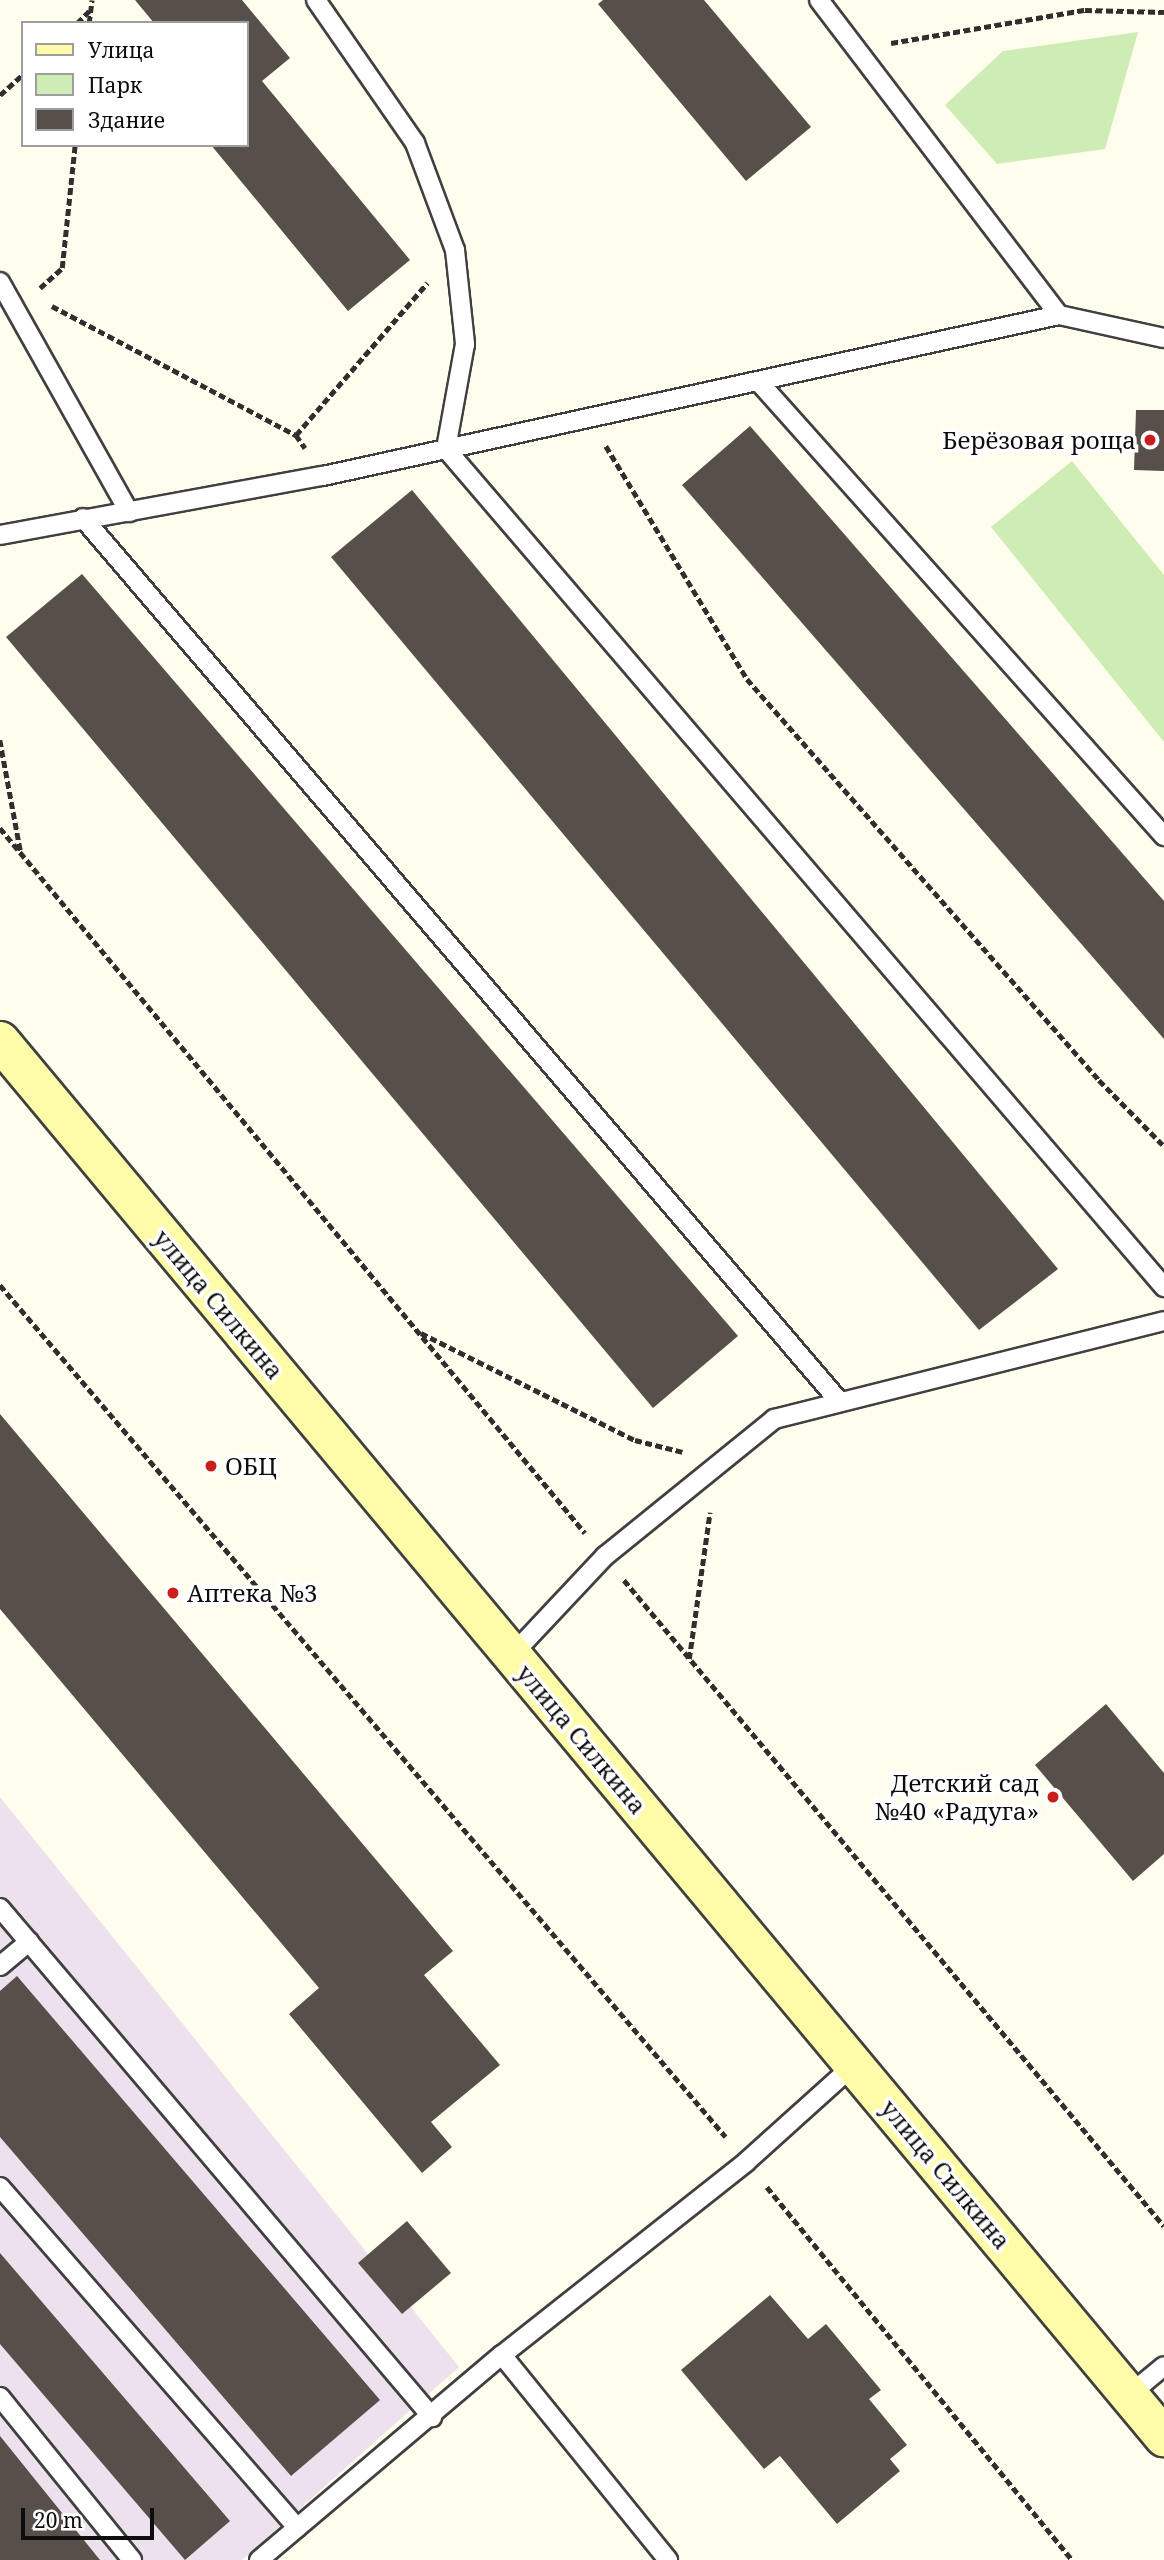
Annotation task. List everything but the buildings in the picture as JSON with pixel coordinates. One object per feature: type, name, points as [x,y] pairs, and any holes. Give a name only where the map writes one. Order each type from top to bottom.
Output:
[{"type":"main road","name":"улица Силкина","points":[[0,1041],[1164,2437]]},
{"type":"lane","points":[[316,0],[415,144],[455,250],[465,344],[446,449]]},
{"type":"lane","points":[[819,0],[853,50],[1059,315]]},
{"type":"lane","points":[[0,282],[129,512]]},
{"type":"lane","points":[[0,535],[323,476],[1059,315],[1164,338]]},
{"type":"lane","points":[[758,381],[1164,836]]},
{"type":"lane","points":[[446,449],[1164,1287]]},
{"type":"lane","points":[[83,518],[839,1401]]},
{"type":"lane","points":[[512,1655],[605,1556],[774,1419],[1164,1321]]},
{"type":"lane","points":[[0,1908],[432,2417]]},
{"type":"lane","points":[[0,1966],[29,1942]]},
{"type":"lane","points":[[259,2560],[432,2417],[502,2355],[746,2162],[855,2064]]},
{"type":"lane","points":[[0,2186],[297,2528]]},
{"type":"lane","points":[[502,2355],[668,2560]]},
{"type":"lane","points":[[1129,2395],[1164,2366]]},
{"type":"lane","points":[[0,2397],[132,2560]]},
{"type":"path","points":[[89,21],[92,0]]},
{"type":"path","points":[[79,21],[90,10]]},
{"type":"path","points":[[853,50],[1085,10],[1164,12]]},
{"type":"path","points":[[0,95],[21,76]]},
{"type":"path","points":[[18,310],[62,268],[75,147]]},
{"type":"path","points":[[296,435],[455,250]]},
{"type":"path","points":[[33,295],[296,435],[323,476]]},
{"type":"path","points":[[589,418],[747,679],[1090,1070],[1164,1146]]},
{"type":"path","points":[[0,740],[22,854]]},
{"type":"path","points":[[0,828],[689,1659],[1164,2226]]},
{"type":"path","points":[[0,1285],[746,2162],[1072,2560]]},
{"type":"path","points":[[417,1331],[635,1440],[720,1462],[698,1573],[689,1659]]},
{"type":"shaded area","points":[[0,1797],[459,2367],[242,2560],[0,2560]]},
{"type":"green space","points":[[1138,32],[1105,149],[997,164],[945,105],[1003,51]]},
{"type":"green space","points":[[1072,461],[1164,575],[1164,742],[991,527]]},
{"type":"place","name":"Берёзовая роща","points":[[1150,440]]},
{"type":"place","name":"ОБЦ","points":[[211,1466]]},
{"type":"place","name":"Аптека №3","points":[[173,1593]]},
{"type":"place","name":"Детский сад №40 «Радуга»","points":[[1053,1797]]}]
